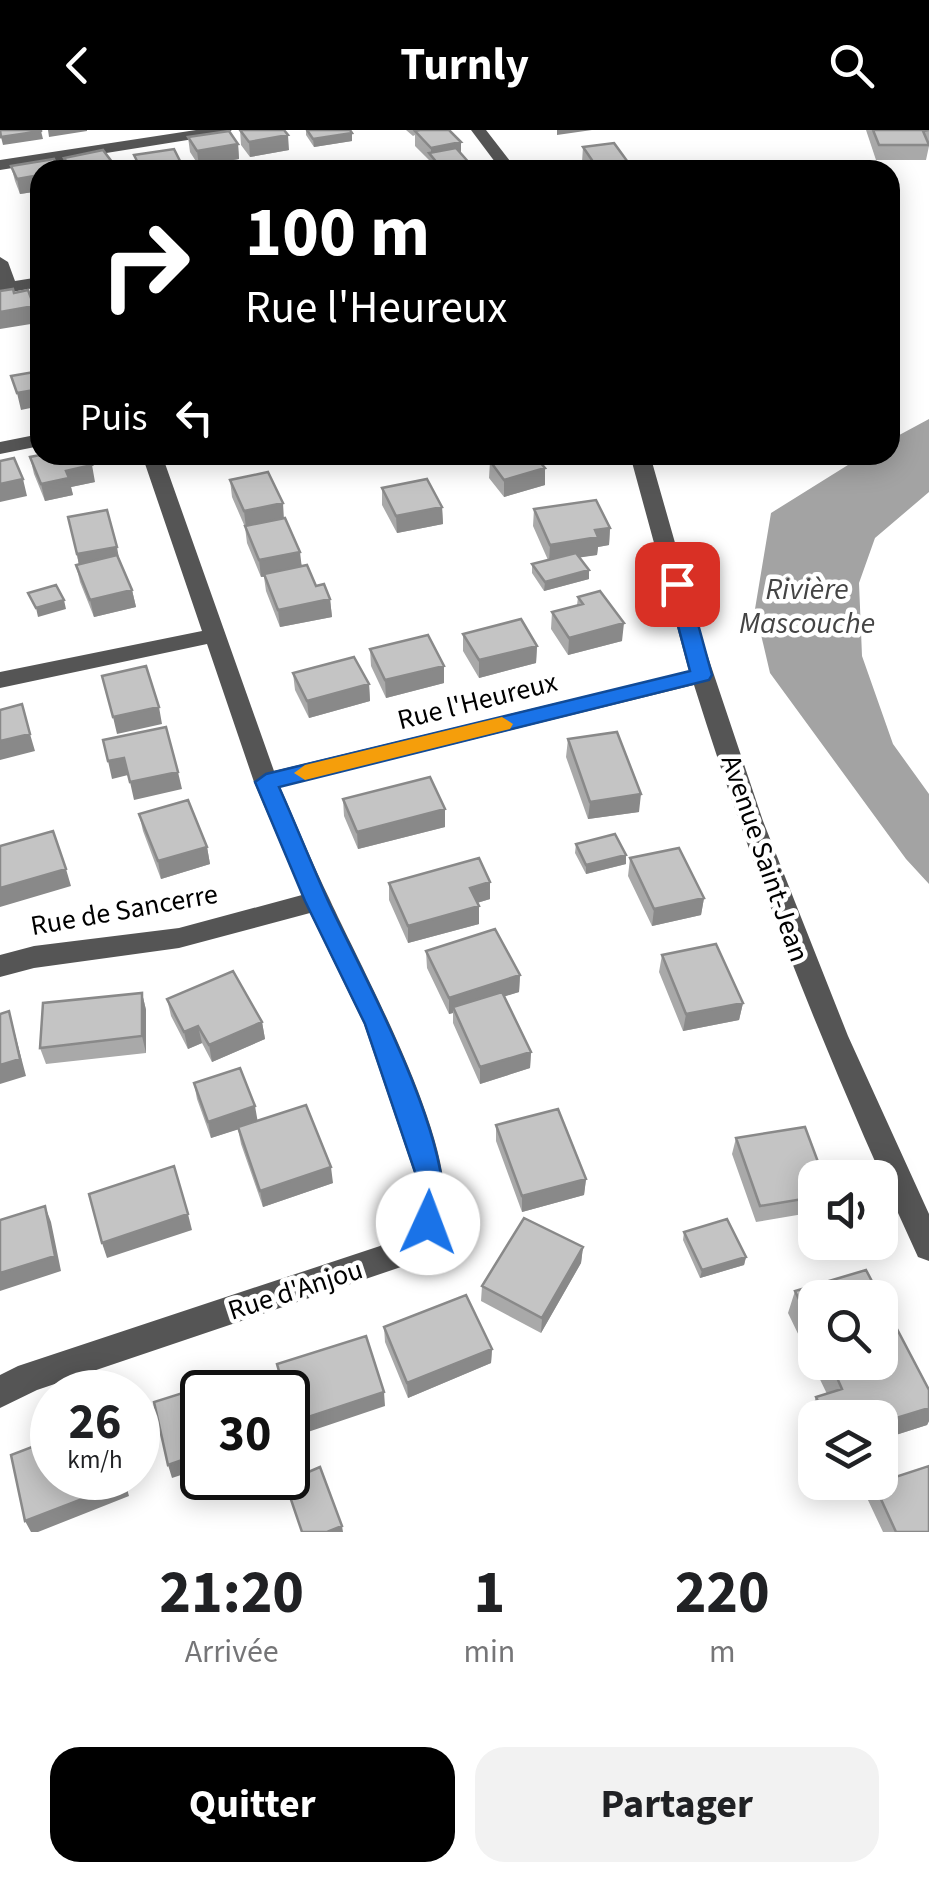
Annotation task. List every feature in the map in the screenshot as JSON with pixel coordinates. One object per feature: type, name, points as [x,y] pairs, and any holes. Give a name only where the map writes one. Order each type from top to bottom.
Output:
[{"type":"street","points":[[32,160],[225,130]]},
{"type":"street","points":[[478,130],[501,160]]},
{"type":"street","points":[[0,165],[30,160]]},
{"type":"street","points":[[0,262],[4,288],[30,284]]},
{"type":"street","points":[[0,448],[30,442]]},
{"type":"street","name":"Rue d'Anjou","points":[[0,1392],[30,1377],[390,1257],[428,1223],[430,1175],[378,1024],[316,901],[266,782],[155,465]]},
{"type":"street","name":"Avenue Saint-Jean","points":[[643,465],[702,675],[800,961],[860,1103],[929,1247]]},
{"type":"street","points":[[0,680],[212,636]]},
{"type":"street","name":"Rue l'Heureux","points":[[266,782],[702,675]]},
{"type":"street","name":"Rue de Sancerre","points":[[0,966],[34,957],[179,938],[316,901]]},
{"type":"water","name":"Rivière Mascouche","points":[[929,419],[929,492],[875,538],[859,583],[862,656],[893,744],[929,794],[929,884],[906,859],[770,673],[755,609],[771,513],[848,465],[900,465],[900,435]]},
{"type":"building","points":[[0,130],[41,130],[41,131],[1,137]]},
{"type":"building","points":[[240,130],[284,130],[288,135],[249,142]]},
{"type":"building","points":[[307,130],[350,130],[352,133],[313,139]]},
{"type":"building","points":[[449,130],[461,142],[431,148],[415,131]]},
{"type":"building","points":[[873,130],[929,130],[923,131],[929,145],[879,145]]},
{"type":"building","points":[[229,131],[238,144],[197,151],[188,137]]},
{"type":"building","points":[[614,143],[626,160],[592,160],[583,147]]},
{"type":"building","points":[[456,148],[467,160],[435,160],[429,153]]},
{"type":"building","points":[[174,149],[180,160],[136,160],[134,155]]},
{"type":"building","points":[[103,150],[110,160],[65,160]]},
{"type":"building","points":[[30,163],[30,177],[17,179],[11,166]]},
{"type":"building","points":[[28,290],[30,307],[0,312],[0,291]]},
{"type":"building","points":[[30,373],[30,391],[17,393],[11,376]]},
{"type":"building","points":[[14,458],[23,479],[0,484],[0,461]]},
{"type":"building","points":[[33,465],[92,465],[66,471],[69,478],[41,484]]},
{"type":"building","points":[[493,465],[545,468],[504,480]]},
{"type":"building","points":[[268,472],[283,503],[244,511],[230,480]]},
{"type":"building","points":[[427,479],[442,507],[396,516],[382,488]]},
{"type":"building","points":[[596,500],[610,528],[595,530],[598,537],[550,545],[534,509]]},
{"type":"building","points":[[107,510],[117,547],[77,554],[68,517]]},
{"type":"building","points":[[285,518],[300,552],[259,560],[245,526]]},
{"type":"building","points":[[576,553],[589,570],[545,582],[532,564]]},
{"type":"building","points":[[117,555],[132,590],[90,600],[76,565]]},
{"type":"building","points":[[307,565],[316,586],[324,584],[330,599],[278,610],[264,574]]},
{"type":"building","points":[[56,585],[64,600],[36,608],[28,593]]},
{"type":"building","points":[[600,591],[624,623],[569,638],[552,612],[583,604],[578,597]]},
{"type":"building","points":[[521,619],[537,646],[479,660],[463,634]]},
{"type":"building","points":[[428,635],[444,666],[385,680],[370,649]]},
{"type":"building","points":[[354,657],[369,684],[307,701],[293,673]]},
{"type":"building","points":[[146,666],[159,707],[113,717],[102,676]]},
{"type":"building","points":[[22,704],[30,734],[0,741],[0,710]]},
{"type":"building","points":[[166,727],[178,772],[130,782],[124,758],[108,761],[103,740]]},
{"type":"building","points":[[617,732],[641,794],[590,802],[568,739]]},
{"type":"building","points":[[430,777],[445,809],[357,832],[343,799]]},
{"type":"building","points":[[188,800],[207,847],[158,861],[139,814]]},
{"type":"building","points":[[53,831],[66,869],[0,888],[0,846]]},
{"type":"building","points":[[615,834],[626,855],[586,865],[576,844]]},
{"type":"building","points":[[679,848],[704,898],[654,909],[630,858]]},
{"type":"building","points":[[479,858],[490,882],[470,888],[479,906],[408,926],[389,883]]},
{"type":"building","points":[[495,929],[520,975],[449,998],[426,951]]},
{"type":"building","points":[[716,944],[743,1003],[686,1014],[662,955]]},
{"type":"building","points":[[233,971],[262,1022],[209,1045],[198,1026],[184,1032],[167,999]]},
{"type":"building","points":[[502,992],[531,1052],[480,1067],[453,1007]]},
{"type":"building","points":[[142,993],[142,1036],[40,1048],[43,1003]]},
{"type":"building","points":[[9,1011],[20,1059],[0,1065],[0,1014]]},
{"type":"building","points":[[240,1068],[255,1106],[208,1122],[194,1083]]},
{"type":"building","points":[[306,1105],[331,1167],[260,1191],[238,1127]]},
{"type":"building","points":[[558,1109],[586,1179],[522,1196],[496,1125]]},
{"type":"building","points":[[805,1127],[817,1160],[798,1160],[798,1200],[760,1206],[736,1138]]},
{"type":"building","points":[[174,1166],[188,1214],[102,1243],[89,1194]]},
{"type":"building","points":[[45,1206],[55,1256],[0,1273],[0,1220]]},
{"type":"building","points":[[524,1218],[583,1247],[542,1318],[482,1286]]},
{"type":"building","points":[[727,1219],[746,1257],[702,1270],[684,1232]]},
{"type":"building","points":[[866,1270],[871,1280],[832,1280]]},
{"type":"building","points":[[466,1295],[492,1349],[407,1383],[384,1327]]},
{"type":"building","points":[[898,1331],[929,1390],[929,1408],[898,1417],[898,1400],[816,1397],[842,1389],[838,1380],[898,1380]]},
{"type":"building","points":[[366,1336],[384,1392],[310,1416],[310,1370],[279,1370],[277,1364]]},
{"type":"building","points":[[180,1394],[180,1461],[168,1465],[160,1429],[160,1400]]},
{"type":"building","points":[[30,1448],[30,1500],[80,1500],[25,1521],[11,1455]]},
{"type":"building","points":[[929,1466],[929,1532],[896,1532],[881,1500],[898,1500],[898,1476]]},
{"type":"building","points":[[320,1467],[342,1526],[327,1532],[302,1532],[291,1500],[310,1500],[310,1471]]},
{"type":"slow traffic","points":[[305,773],[502,724]]},
{"type":"route","points":[[428,1223],[430,1175],[378,1024],[316,901],[266,782],[702,675],[677,584]]}]
